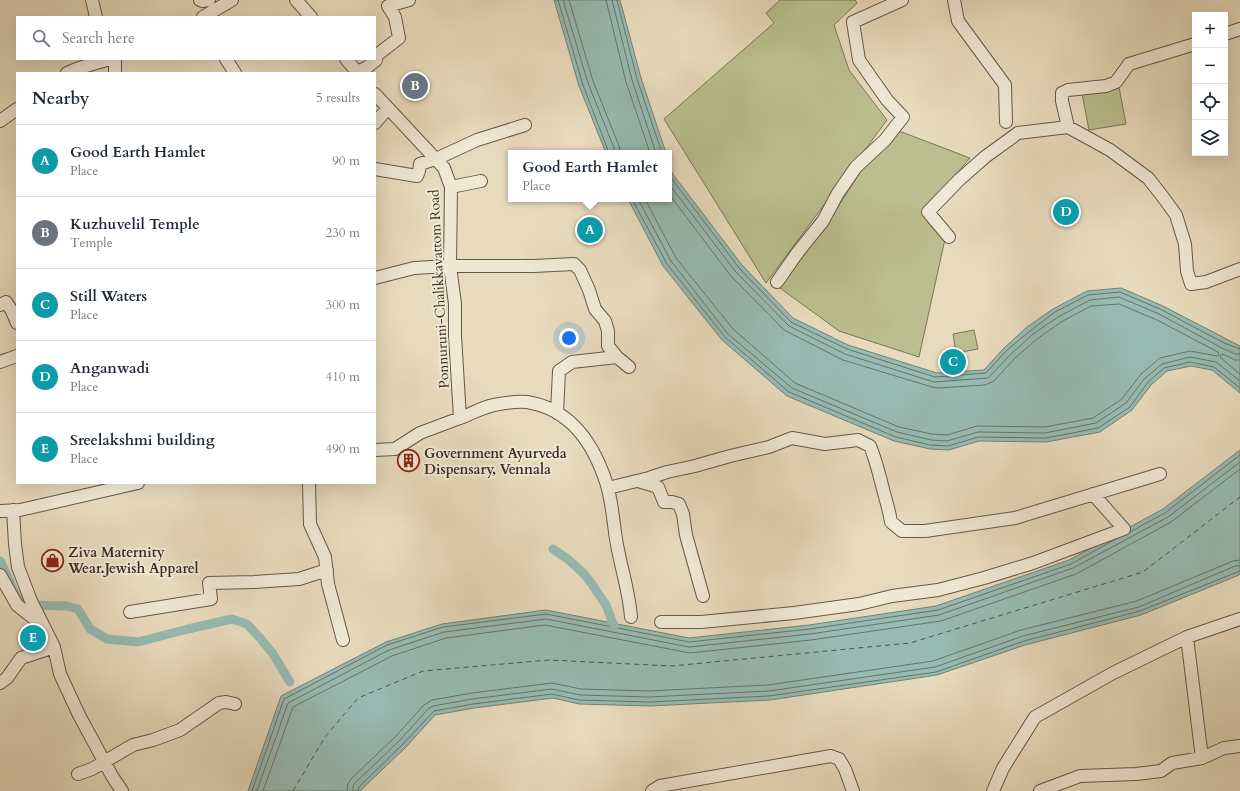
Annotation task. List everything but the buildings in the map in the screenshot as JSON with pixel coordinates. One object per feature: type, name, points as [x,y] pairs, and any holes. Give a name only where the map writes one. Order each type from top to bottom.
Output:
[{"type":"street","points":[[92,0],[96,16]]},
{"type":"street","points":[[200,0],[209,0]]},
{"type":"street","points":[[347,60],[357,72],[366,68],[376,60],[377,55],[399,38],[395,17],[388,6],[409,0]]},
{"type":"street","points":[[777,282],[823,220],[838,193],[856,167],[885,140],[903,117],[886,100],[858,60],[852,22],[902,0]]},
{"type":"street","points":[[954,0],[958,21],[1005,85],[1006,122]]},
{"type":"street","points":[[301,1],[310,16]]},
{"type":"street","points":[[204,16],[225,2]]},
{"type":"street","points":[[1228,33],[1240,30]]},
{"type":"street","points":[[1068,127],[1062,101],[1062,93],[1068,90],[1106,86],[1116,82],[1129,64],[1192,45]]},
{"type":"street","points":[[69,72],[106,60]]},
{"type":"street","points":[[109,60],[115,72]]},
{"type":"street","points":[[227,60],[234,72]]},
{"type":"street","name":"Ponnuruni-Chalikkavattom Road","points":[[376,95],[444,168],[451,187],[450,266],[454,304],[460,418]]},
{"type":"street","points":[[376,122],[388,108]]},
{"type":"street","points":[[0,121],[16,110]]},
{"type":"street","points":[[376,169],[416,176],[419,171],[420,164],[436,160],[477,140],[525,125]]},
{"type":"street","points":[[949,237],[928,212],[959,180],[985,157],[1018,133],[1068,127],[1110,150],[1148,178],[1163,197],[1176,215],[1185,244],[1187,271],[1191,284],[1206,282],[1240,269]]},
{"type":"street","points":[[451,187],[481,181]]},
{"type":"street","points":[[376,278],[414,268],[574,264],[580,270],[589,290],[595,309],[605,321],[608,330],[608,346],[629,367]]},
{"type":"street","points":[[0,305],[6,302],[12,311],[16,321]]},
{"type":"street","points":[[0,362],[16,356]]},
{"type":"street","points":[[557,413],[559,371],[572,362],[618,357]]},
{"type":"street","points":[[376,450],[395,449],[420,433],[493,405],[526,402],[548,408],[569,420],[584,436],[594,453],[608,488],[616,540],[630,604],[631,617]]},
{"type":"street","points":[[608,488],[769,447],[792,438],[825,444],[858,440],[870,446],[876,458],[891,522],[902,531],[925,531],[1015,518],[1160,474]]},
{"type":"street","points":[[638,481],[658,487],[664,502],[678,504],[704,596]]},
{"type":"street","points":[[309,484],[310,524],[325,557],[328,584],[343,640]]},
{"type":"street","points":[[0,511],[20,510],[123,485]]},
{"type":"street","points":[[661,622],[701,622],[801,612],[859,604],[892,596],[938,590],[984,578],[1033,563],[1124,529],[1093,494]]},
{"type":"street","points":[[12,510],[18,567],[31,601],[54,647],[60,674],[79,715],[104,762],[122,791]]},
{"type":"street","points":[[130,612],[211,599],[210,583],[299,579],[327,570]]},
{"type":"street","points":[[0,575],[5,594],[43,626]]},
{"type":"street","points":[[993,791],[1003,768],[1035,717],[1113,672],[1187,637],[1240,619]]},
{"type":"street","points":[[1187,637],[1202,758]]},
{"type":"street","points":[[0,683],[7,678],[21,658],[54,647]]},
{"type":"street","points":[[78,774],[92,769],[133,745],[153,740],[180,730],[220,703],[226,702],[235,704]]},
{"type":"street","points":[[1040,791],[1065,786],[1080,776],[1136,774],[1161,771],[1172,763],[1202,758],[1224,748],[1240,746]]},
{"type":"street","points":[[652,791],[660,786],[831,756],[839,759],[845,769],[853,791]]},
{"type":"green space","points":[[780,0],[855,0],[857,3],[834,25],[849,70],[887,120],[766,283],[664,119],[774,23],[766,13]]},
{"type":"green space","points":[[1119,87],[1126,124],[1089,130],[1082,93]]},
{"type":"green space","points":[[899,131],[970,158],[924,212],[945,239],[919,357],[839,331],[780,288],[824,228],[861,171]]},
{"type":"green space","points":[[974,330],[978,349],[956,353],[953,334]]},
{"type":"water","points":[[554,0],[620,0],[641,78],[665,150],[605,150],[579,86]]},
{"type":"water","points":[[672,173],[742,265],[793,318],[848,345],[937,373],[984,370],[1004,348],[1027,327],[1053,309],[1087,291],[1121,288],[1163,306],[1240,346],[1240,393],[1212,370],[1191,366],[1167,371],[1151,385],[1132,410],[1100,432],[1046,442],[979,441],[949,450],[930,449],[894,441],[787,396],[722,340],[663,266],[630,202],[672,202]]},
{"type":"water","points":[[1240,450],[1239,575],[1141,615],[1025,645],[937,675],[770,700],[650,706],[579,704],[553,698],[474,708],[435,715],[406,747],[360,791],[248,791],[281,696],[386,642],[442,624],[546,610],[689,638],[809,625],[936,606],[1069,560],[1163,509]]},
{"type":"waterway","points":[[553,549],[569,560],[584,574],[606,605],[614,626]]},
{"type":"waterway","points":[[0,561],[18,600],[28,605],[67,606],[78,609],[90,629],[107,639],[138,642],[232,619],[247,624],[273,654],[290,682]]},
{"type":"ferry route","points":[[293,791],[325,737],[358,698],[423,671],[549,660],[672,666],[910,643],[1143,572],[1240,497]]},
{"type":"place","name":"Kuzhuvelil Temple","points":[[415,86]]},
{"type":"place","name":"Anganwadi","points":[[1066,212]]},
{"type":"place","name":"Good Earth Hamlet","points":[[590,230]]},
{"type":"place","name":"Still Waters","points":[[953,362]]},
{"type":"place","name":"Government Ayurveda Dispensary, Vennala","points":[[408,461]]},
{"type":"place","name":"Ziva Maternity Wear.Jewish Apparel","points":[[52,560]]},
{"type":"place","name":"Sreelakshmi building","points":[[33,638]]}]
